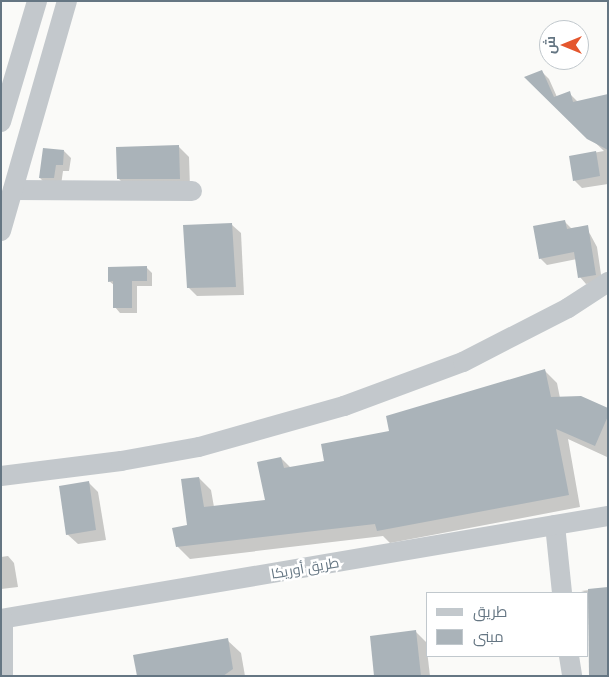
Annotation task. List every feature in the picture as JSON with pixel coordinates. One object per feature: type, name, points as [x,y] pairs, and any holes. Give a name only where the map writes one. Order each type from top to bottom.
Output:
[{"type":"street","points":[[1,122],[37,1]]},
{"type":"street","points":[[1,231],[67,1]]},
{"type":"street","points":[[13,190],[192,191]]},
{"type":"street","points":[[1,476],[121,462],[199,447],[344,406],[463,362],[568,308],[608,282]]},
{"type":"street","name":"طريق أوريكا","points":[[2,619],[608,516]]},
{"type":"street","points":[[555,525],[562,592]]},
{"type":"street","points":[[2,619],[3,676]]},
{"type":"street","points":[[569,657],[572,676]]},
{"type":"building","points":[[542,70],[554,97],[570,91],[573,102],[608,94],[608,150],[587,139],[524,77]]},
{"type":"building","points":[[179,145],[180,179],[117,179],[116,147]]},
{"type":"building","points":[[43,148],[64,150],[63,165],[56,165],[54,178],[39,178]]},
{"type":"building","points":[[596,151],[600,176],[573,181],[569,156]]},
{"type":"building","points":[[565,220],[567,229],[588,225],[596,275],[578,278],[574,252],[539,259],[533,226]]},
{"type":"building","points":[[232,223],[236,287],[187,288],[183,225]]},
{"type":"building","points":[[147,266],[147,281],[132,281],[132,308],[113,308],[113,281],[108,282],[108,267]]},
{"type":"building","points":[[545,369],[551,397],[581,396],[608,408],[608,416],[595,446],[556,429],[569,495],[377,531],[375,524],[176,547],[172,528],[187,525],[181,479],[199,477],[204,507],[265,500],[257,462],[281,457],[284,468],[324,461],[321,444],[389,431],[386,416]]},
{"type":"building","points":[[89,481],[96,530],[66,535],[59,486]]},
{"type":"building","points":[[608,587],[608,676],[589,676],[588,589]]},
{"type":"building","points":[[416,630],[421,676],[374,676],[370,636]]},
{"type":"building","points":[[228,638],[233,669],[223,676],[137,676],[133,655]]}]
